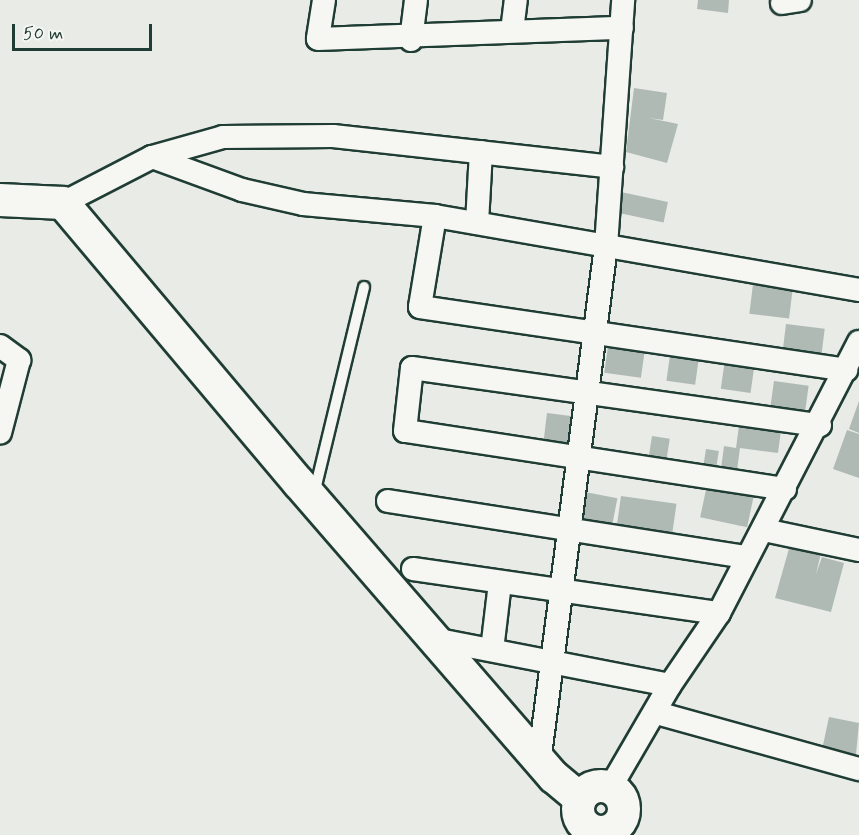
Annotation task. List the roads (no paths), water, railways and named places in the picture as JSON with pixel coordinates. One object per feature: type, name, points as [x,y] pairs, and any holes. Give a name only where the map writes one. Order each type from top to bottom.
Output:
[{"type":"street","points":[[324,0],[318,39],[411,40],[512,32],[622,28]]},
{"type":"street","points":[[411,40],[416,0]]},
{"type":"street","points":[[512,32],[516,0]]},
{"type":"street","points":[[540,755],[550,659],[561,593],[606,246],[623,0]]},
{"type":"street","points":[[0,200],[63,203],[152,157],[223,137],[333,136],[612,166]]},
{"type":"street","points":[[477,223],[481,152]]},
{"type":"street","points":[[152,157],[242,190],[303,204],[435,216],[859,290]]},
{"type":"street","points":[[63,203],[313,499],[580,799],[580,819],[601,833],[619,824],[624,811],[621,797],[610,788],[590,789],[580,799]]},
{"type":"street","points":[[435,216],[420,307],[594,330],[846,370]]},
{"type":"street","points":[[610,788],[657,713],[670,685],[719,613],[745,557],[764,530],[820,425],[859,342]]},
{"type":"street","points":[[0,346],[19,360],[0,433]]},
{"type":"street","points":[[785,489],[405,431],[412,368],[820,425]]},
{"type":"street","points":[[388,501],[745,557]]},
{"type":"street","points":[[764,530],[859,550]]},
{"type":"street","points":[[413,569],[561,593],[719,613]]},
{"type":"street","points":[[492,650],[500,583]]},
{"type":"street","points":[[438,640],[550,659],[670,685]]},
{"type":"street","points":[[657,713],[859,769]]},
{"type":"lane","points":[[313,499],[364,287]]}]
